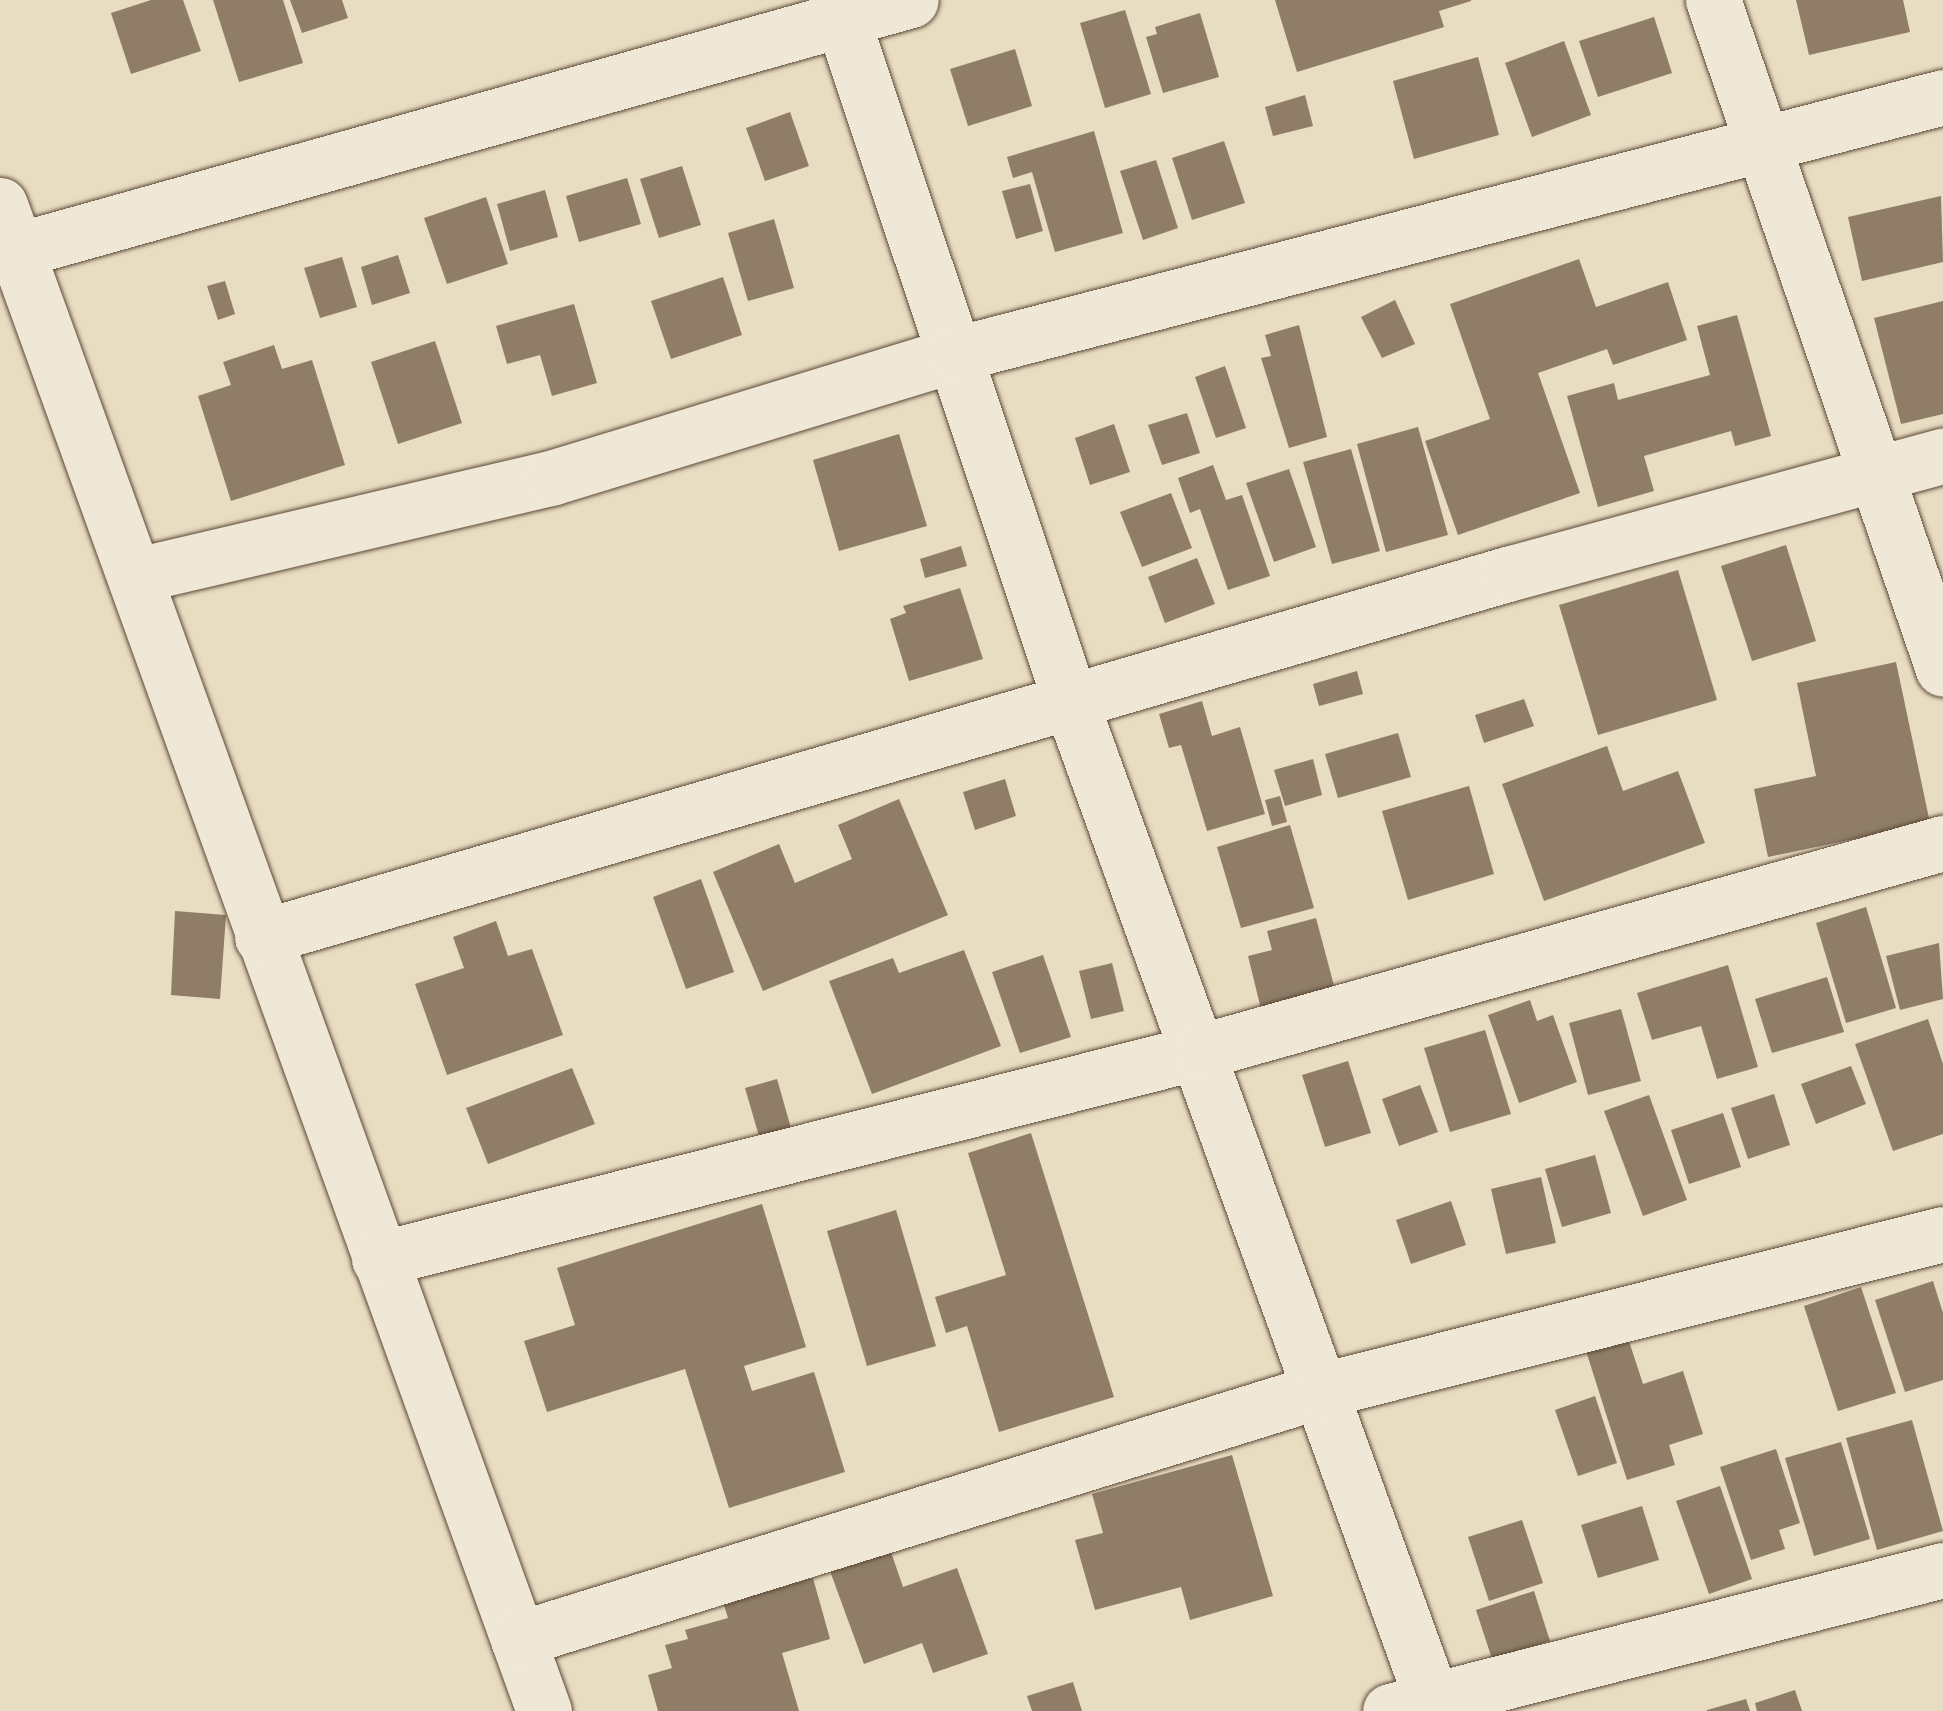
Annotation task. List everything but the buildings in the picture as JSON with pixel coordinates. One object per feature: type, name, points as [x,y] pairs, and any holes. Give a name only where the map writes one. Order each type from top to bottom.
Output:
[{"type":"street","points":[[544,1711],[9,228],[843,22],[912,0]]},
{"type":"street","points":[[1714,0],[1943,669]]},
{"type":"street","points":[[843,22],[1072,706],[1202,1051],[1322,1390],[1419,1707],[1943,1570]]},
{"type":"street","points":[[137,575],[554,477],[956,354],[1943,98]]},
{"type":"street","points":[[262,937],[1072,706],[1511,573],[1943,456]]},
{"type":"street","points":[[379,1259],[1202,1051],[1943,843]]},
{"type":"street","points":[[518,1639],[1322,1390],[1943,1234]]}]
